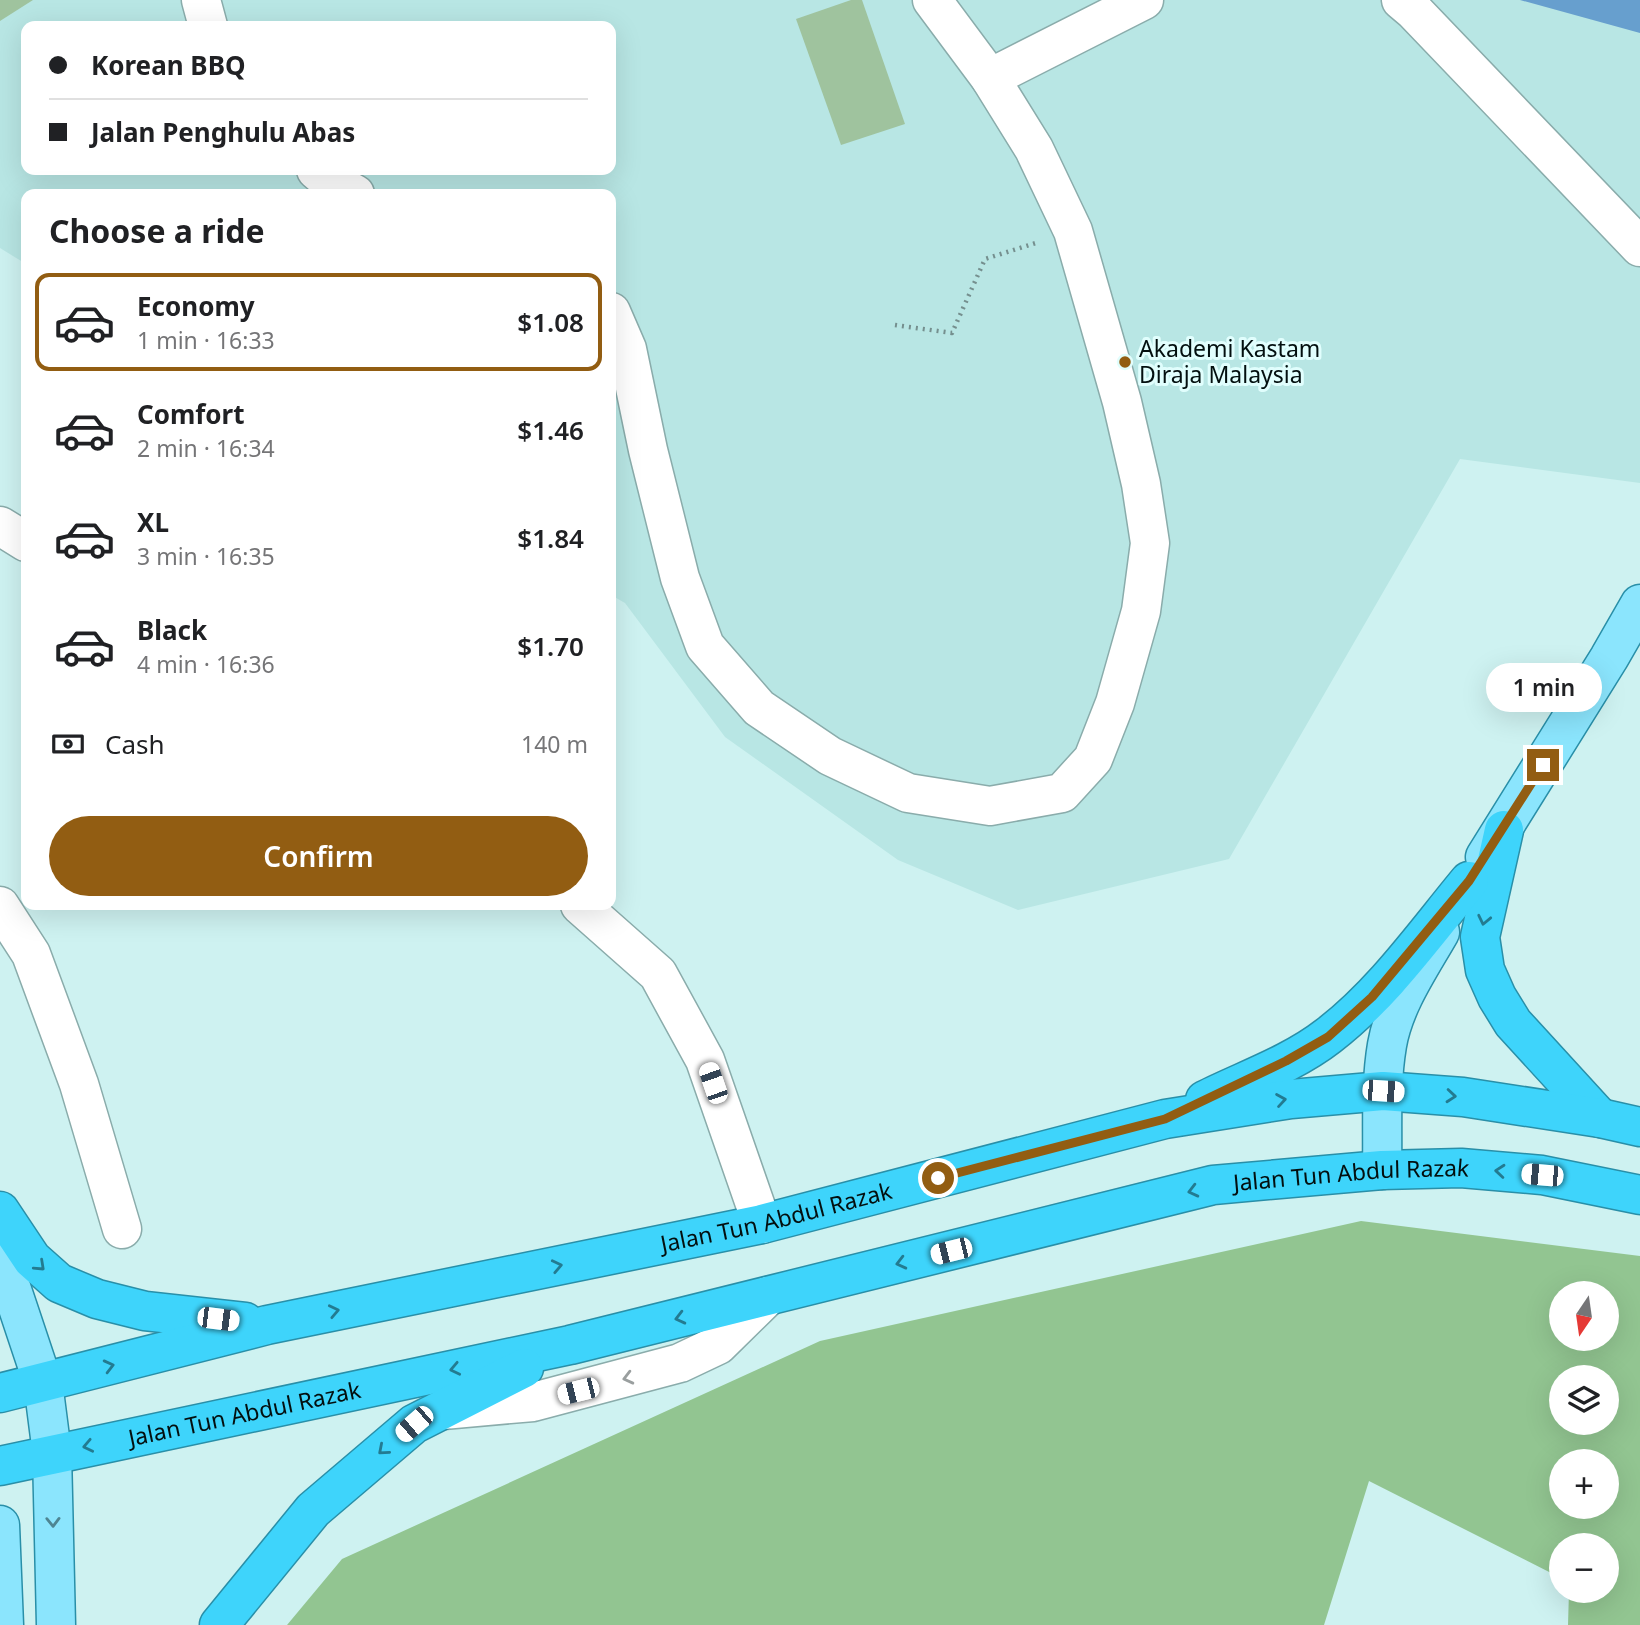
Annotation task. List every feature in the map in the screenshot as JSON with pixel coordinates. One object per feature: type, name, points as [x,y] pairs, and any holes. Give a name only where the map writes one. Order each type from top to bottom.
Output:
[{"type":"highway","points":[[1504,830],[1480,937],[1485,970],[1513,1023],[1600,1118]]},
{"type":"highway","points":[[1165,1119],[1286,1061],[1328,1037],[1372,997],[1469,881]]},
{"type":"highway","name":"Jalan Tun Abdul Razak","points":[[0,1393],[267,1325],[762,1224],[1165,1119],[1291,1099],[1383,1091],[1463,1097],[1600,1118],[1640,1128]]},
{"type":"highway","name":"Jalan Tun Abdul Razak","points":[[0,1466],[570,1345],[1213,1185],[1382,1170],[1461,1168],[1542,1175],[1640,1195]]},
{"type":"highway","points":[[0,1211],[32,1259],[59,1283],[97,1300],[145,1311],[267,1325]]},
{"type":"highway","points":[[219,1625],[313,1510],[414,1424],[570,1345]]},
{"type":"main road","points":[[1382,1170],[1383,1091],[1387,1044],[1399,1007],[1469,881],[1504,830],[1640,604]]},
{"type":"main road","points":[[0,1254],[43,1383],[52,1453],[56,1625]]},
{"type":"main road","points":[[0,1525],[4,1625]]},
{"type":"street","points":[[201,0],[206,21]]},
{"type":"street","points":[[616,324],[627,349],[648,450],[680,578],[705,646],[759,708],[831,756],[908,793],[990,806],[1062,793],[1093,759],[1115,703],[1141,611],[1150,543],[1141,484],[1122,402],[1073,232],[1034,149],[990,78],[932,0]]},
{"type":"street","points":[[990,78],[1144,0]]},
{"type":"street","points":[[1401,0],[1640,247]]},
{"type":"street","points":[[322,175],[346,189]]},
{"type":"street","points":[[0,526],[21,539]]},
{"type":"street","points":[[0,906],[31,954],[36,967],[79,1084],[122,1229]]},
{"type":"street","points":[[586,910],[658,975],[705,1060],[762,1224]]},
{"type":"street","points":[[442,1410],[533,1402],[680,1363],[718,1345],[768,1296]]},
{"type":"path","points":[[895,325],[951,333],[985,259],[1073,232]]},
{"type":"shaded area","name":"Akademi Kastam Diraja Malaysia","points":[[0,0],[1640,0],[1640,483],[1460,459],[1229,859],[1018,910],[898,860],[725,737],[625,603],[616,598],[616,189],[21,189],[21,261],[0,248]]},
{"type":"green space","points":[[0,0],[33,0],[0,21]]},
{"type":"green space","points":[[851,0],[862,0],[905,124],[841,145],[796,19]]},
{"type":"green space","points":[[1361,1221],[1640,1256],[1640,1625],[1568,1625],[1569,1603],[1619,1603],[1619,1533],[1549,1533],[1549,1572],[1369,1481],[1324,1625],[287,1625],[342,1559],[820,1341]]},
{"type":"water","points":[[1520,0],[1640,0],[1640,33]]},
{"type":"place","name":"Akademi Kastam Diraja Malaysia","points":[[1125,362]]},
{"type":"route","points":[[938,1178],[1165,1119],[1286,1061],[1328,1037],[1372,997],[1469,881],[1543,765]]}]
